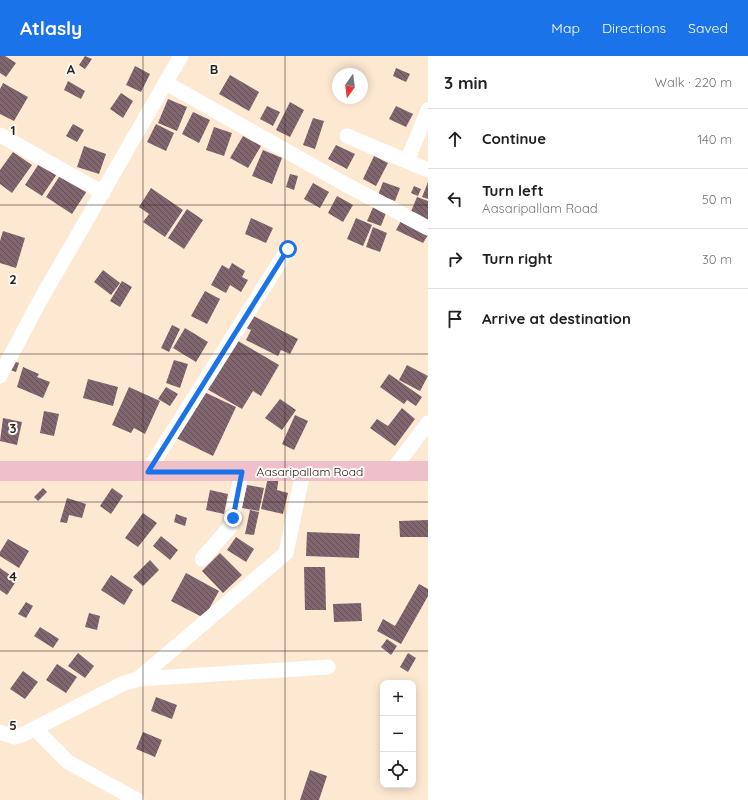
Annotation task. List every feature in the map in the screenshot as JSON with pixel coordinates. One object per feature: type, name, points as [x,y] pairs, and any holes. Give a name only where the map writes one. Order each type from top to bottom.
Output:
[{"type":"main road","name":"Aasaripallam Road","points":[[0,472],[428,471]]},
{"type":"street","points":[[0,376],[38,304],[181,56]]},
{"type":"street","points":[[166,83],[343,183],[428,228]]},
{"type":"street","points":[[407,161],[428,110]]},
{"type":"street","points":[[0,135],[103,193]]},
{"type":"street","points":[[347,136],[428,170]]},
{"type":"street","points":[[148,472],[288,249]]},
{"type":"street","points":[[391,472],[428,423]]},
{"type":"street","points":[[202,559],[230,527],[242,472]]},
{"type":"street","points":[[138,679],[286,553],[303,472]]},
{"type":"street","points":[[0,732],[14,737],[35,729],[122,684],[138,679],[328,668]]},
{"type":"street","points":[[35,729],[68,762],[137,800]]},
{"type":"building","points":[[0,56],[5,56],[16,63],[6,77],[0,73]]},
{"type":"building","points":[[85,56],[92,59],[85,69],[79,65]]},
{"type":"building","points":[[135,66],[150,74],[141,92],[126,85]]},
{"type":"building","points":[[396,68],[410,74],[406,82],[393,76]]},
{"type":"building","points":[[230,75],[259,92],[249,111],[219,94]]},
{"type":"building","points":[[68,81],[85,91],[81,99],[64,90]]},
{"type":"building","points":[[3,83],[28,97],[14,121],[0,114],[0,89]]},
{"type":"building","points":[[121,93],[133,101],[123,118],[110,109]]},
{"type":"building","points":[[168,99],[187,107],[177,131],[158,123]]},
{"type":"building","points":[[290,102],[304,110],[290,137],[276,130]]},
{"type":"building","points":[[267,106],[280,112],[273,126],[260,119]]},
{"type":"building","points":[[396,106],[413,114],[406,127],[389,119]]},
{"type":"building","points":[[193,112],[210,120],[199,143],[182,134]]},
{"type":"building","points":[[313,118],[324,121],[315,149],[303,145]]},
{"type":"building","points":[[73,124],[84,130],[77,142],[66,136]]},
{"type":"building","points":[[156,124],[174,133],[166,151],[147,142]]},
{"type":"building","points":[[214,127],[232,133],[224,156],[206,150]]},
{"type":"building","points":[[243,136],[261,146],[248,168],[230,158]]},
{"type":"building","points":[[336,145],[355,154],[347,169],[328,159]]},
{"type":"building","points":[[84,146],[106,154],[99,174],[77,167]]},
{"type":"building","points":[[263,150],[282,158],[272,184],[252,176]]},
{"type":"building","points":[[13,152],[32,165],[12,193],[0,184],[0,170]]},
{"type":"building","points":[[374,156],[388,163],[376,186],[363,179]]},
{"type":"building","points":[[40,162],[57,174],[42,196],[25,185]]},
{"type":"building","points":[[61,174],[87,191],[72,214],[46,197]]},
{"type":"building","points":[[290,174],[298,176],[294,190],[286,187]]},
{"type":"building","points":[[383,182],[400,188],[395,201],[378,195]]},
{"type":"building","points":[[428,182],[428,199],[422,197]]},
{"type":"building","points":[[313,183],[329,192],[320,208],[304,199]]},
{"type":"building","points":[[414,186],[421,189],[418,196],[411,193]]},
{"type":"building","points":[[151,188],[183,210],[165,237],[143,222],[149,214],[139,207]]},
{"type":"building","points":[[337,196],[353,205],[343,222],[328,213]]},
{"type":"building","points":[[417,197],[428,201],[428,221],[410,214]]},
{"type":"building","points":[[375,203],[388,208],[381,226],[367,221]]},
{"type":"building","points":[[187,209],[203,220],[184,249],[168,238]]},
{"type":"building","points":[[251,218],[273,228],[266,243],[245,234]]},
{"type":"building","points":[[356,218],[372,225],[363,246],[347,239]]},
{"type":"building","points":[[401,221],[428,235],[423,243],[396,230]]},
{"type":"building","points":[[373,227],[387,233],[380,252],[366,247]]},
{"type":"building","points":[[3,231],[25,238],[16,268],[0,263],[0,241]]},
{"type":"building","points":[[232,263],[245,271],[242,277],[248,280],[241,292],[230,285],[226,293],[211,285],[222,265],[229,269]]},
{"type":"building","points":[[103,270],[120,283],[111,295],[94,282]]},
{"type":"building","points":[[122,281],[132,287],[120,307],[110,301]]},
{"type":"building","points":[[205,291],[220,299],[207,324],[191,316]]},
{"type":"building","points":[[246,312],[298,339],[290,354],[281,350],[278,356],[246,340],[251,330],[239,325]]},
{"type":"building","points":[[172,325],[180,329],[169,352],[161,348]]},
{"type":"building","points":[[185,328],[208,342],[196,362],[173,348]]},
{"type":"building","points":[[233,338],[279,365],[261,396],[253,391],[242,409],[205,388]]},
{"type":"building","points":[[7,359],[19,363],[16,372],[4,368]]},
{"type":"building","points":[[174,360],[188,364],[180,388],[166,383]]},
{"type":"building","points":[[407,365],[428,376],[420,391],[399,380]]},
{"type":"building","points":[[23,367],[39,374],[37,377],[50,382],[43,398],[17,387]]},
{"type":"building","points":[[389,374],[422,397],[416,406],[407,400],[404,404],[380,387]]},
{"type":"building","points":[[88,379],[118,387],[113,406],[83,398]]},
{"type":"building","points":[[129,387],[160,401],[145,434],[134,428],[131,433],[112,425]]},
{"type":"building","points":[[166,387],[178,394],[170,406],[158,399]]},
{"type":"building","points":[[200,390],[236,407],[213,456],[176,438]]},
{"type":"building","points":[[280,399],[296,410],[282,430],[265,418]]},
{"type":"building","points":[[402,408],[415,419],[395,446],[370,428],[377,419],[388,426]]},
{"type":"building","points":[[44,411],[59,414],[54,436],[40,433]]},
{"type":"building","points":[[295,415],[308,421],[294,450],[282,444]]},
{"type":"building","points":[[3,418],[22,422],[17,445],[0,441]]},
{"type":"building","points":[[269,473],[279,476],[277,490],[288,493],[283,514],[261,509]]},
{"type":"building","points":[[247,485],[264,488],[259,511],[242,508]]},
{"type":"building","points":[[43,488],[47,492],[38,501],[34,497]]},
{"type":"building","points":[[112,488],[123,496],[111,514],[100,506]]},
{"type":"building","points":[[210,490],[228,494],[224,514],[206,510]]},
{"type":"building","points":[[67,498],[86,504],[82,518],[69,515],[67,523],[60,522]]},
{"type":"building","points":[[250,510],[259,512],[254,535],[245,534]]},
{"type":"building","points":[[143,513],[157,523],[138,547],[125,538]]},
{"type":"building","points":[[176,514],[187,518],[185,526],[174,522]]},
{"type":"building","points":[[428,520],[428,537],[400,537],[399,521]]},
{"type":"building","points":[[307,532],[360,534],[359,558],[306,556]]},
{"type":"building","points":[[161,536],[178,550],[170,560],[153,546]]},
{"type":"building","points":[[236,537],[254,549],[246,562],[227,550]]},
{"type":"building","points":[[8,539],[29,551],[19,568],[0,556],[0,552]]},
{"type":"building","points":[[220,553],[242,575],[223,593],[202,571]]},
{"type":"building","points":[[150,560],[159,570],[143,586],[133,577]]},
{"type":"building","points":[[304,567],[325,567],[326,610],[305,610]]},
{"type":"building","points":[[0,568],[17,580],[7,595],[0,590]]},
{"type":"building","points":[[186,573],[219,591],[204,618],[171,601]]},
{"type":"building","points":[[111,575],[133,590],[124,605],[101,590]]},
{"type":"building","points":[[419,584],[428,589],[428,596],[401,644],[377,631],[383,619],[395,626]]},
{"type":"building","points":[[26,602],[33,606],[26,618],[18,614]]},
{"type":"building","points":[[361,603],[362,621],[334,622],[333,604]]},
{"type":"building","points":[[89,613],[100,616],[97,630],[85,627]]},
{"type":"building","points":[[40,627],[59,639],[53,648],[34,636]]},
{"type":"building","points":[[387,639],[397,646],[391,655],[381,647]]},
{"type":"building","points":[[78,653],[94,666],[85,678],[68,666]]},
{"type":"building","points":[[408,653],[416,658],[408,672],[400,667]]},
{"type":"building","points":[[57,664],[77,677],[66,693],[46,680]]},
{"type":"building","points":[[23,671],[38,682],[25,699],[10,689]]},
{"type":"building","points":[[156,697],[177,705],[172,719],[151,711]]},
{"type":"building","points":[[143,732],[162,740],[155,757],[136,749]]},
{"type":"building","points":[[310,770],[327,776],[319,800],[300,800]]},
{"type":"route","points":[[233,518],[242,472],[148,472],[288,249]]}]
